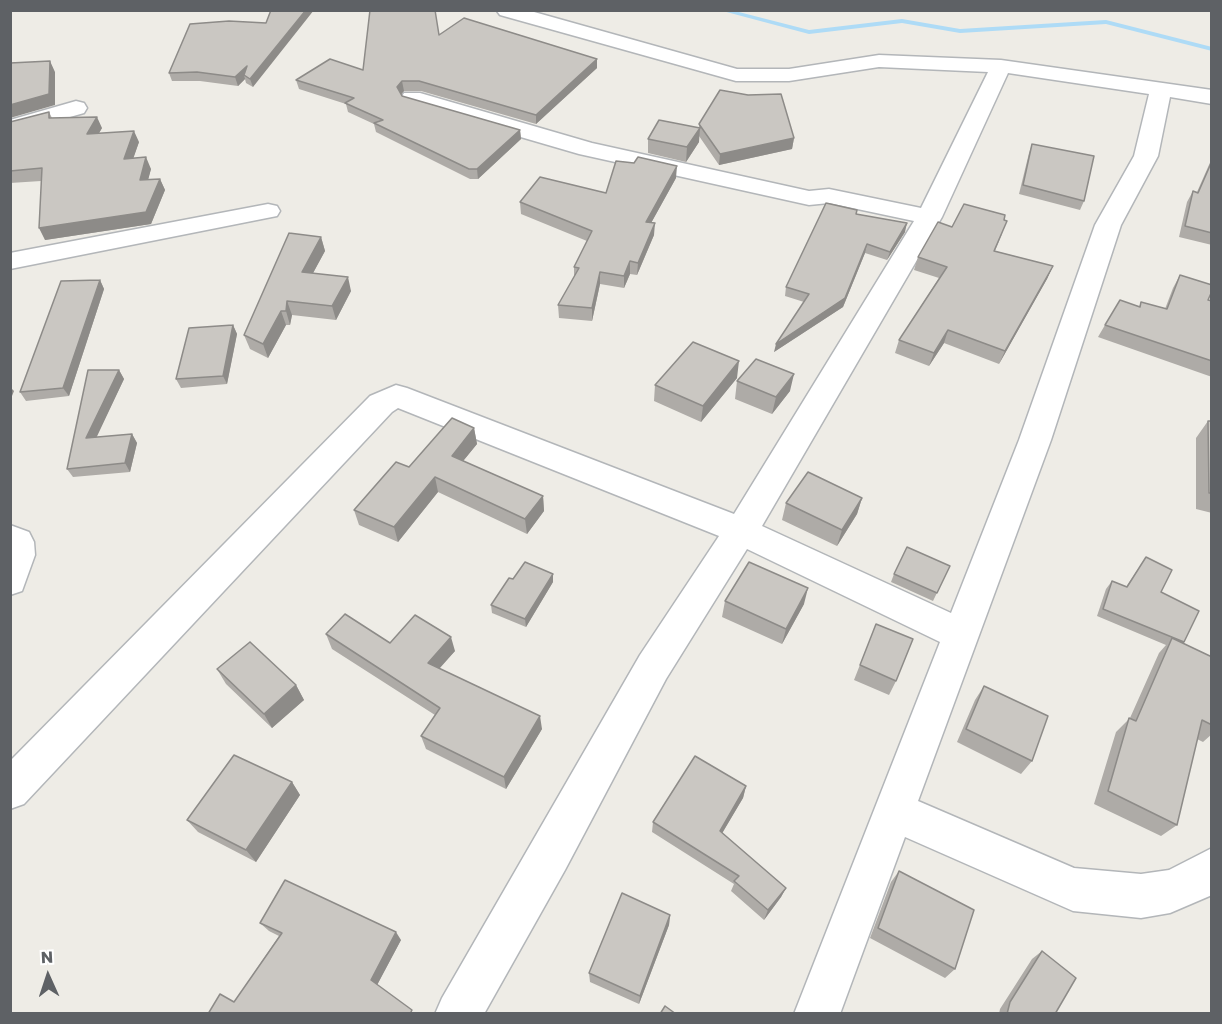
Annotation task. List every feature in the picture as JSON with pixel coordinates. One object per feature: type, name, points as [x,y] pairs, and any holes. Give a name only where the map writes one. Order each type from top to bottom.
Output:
[{"type":"street","points":[[507,11],[736,75],[789,75],[879,62],[1001,66],[1212,97]]},
{"type":"street","points":[[458,1014],[550,855],[652,667],[741,531],[929,217],[1001,66]]},
{"type":"street","points":[[817,1014],[959,634],[1035,440],[1108,225],[1146,156],[1161,89]]},
{"type":"street","points":[[412,98],[587,149],[809,198],[829,196],[929,217]]},
{"type":"street","points":[[10,127],[76,108]]},
{"type":"street","points":[[10,261],[268,211]]},
{"type":"street","points":[[10,790],[387,399],[396,396],[741,531],[959,634]]},
{"type":"street","points":[[10,538],[17,542],[18,555],[10,581]]},
{"type":"street","points":[[892,811],[1072,889],[1141,896],[1170,891],[1200,878],[1212,869]]},
{"type":"building","points":[[271,10],[306,10],[250,79],[244,75],[247,66],[235,77],[197,72],[169,73],[190,24],[229,21],[266,23]]},
{"type":"building","points":[[370,10],[435,10],[439,35],[464,18],[597,59],[536,115],[419,81],[402,81],[397,87],[402,96],[520,130],[477,169],[469,169],[374,123],[383,120],[345,103],[354,98],[296,80],[330,59],[363,70]]},
{"type":"building","points":[[50,61],[49,94],[10,105],[10,63]]},
{"type":"building","points":[[720,90],[748,95],[781,94],[794,138],[720,154],[699,124]]},
{"type":"building","points":[[49,112],[49,118],[97,117],[87,134],[134,131],[124,159],[146,157],[140,180],[160,179],[146,212],[39,228],[42,168],[10,171],[10,122]]},
{"type":"building","points":[[659,120],[700,128],[687,147],[648,139]]},
{"type":"building","points":[[1032,144],[1094,156],[1084,201],[1023,185]]},
{"type":"building","points":[[638,157],[677,166],[646,222],[655,223],[638,263],[630,261],[624,276],[600,272],[592,308],[558,305],[579,268],[574,267],[592,231],[520,202],[540,177],[606,193],[616,161],[634,163]]},
{"type":"building","points":[[1212,161],[1212,233],[1185,226],[1193,191],[1198,193]]},
{"type":"building","points":[[826,203],[857,210],[856,214],[907,223],[890,252],[867,244],[845,298],[776,344],[809,294],[786,287]]},
{"type":"building","points":[[964,204],[1005,215],[1004,220],[1007,221],[994,251],[1053,266],[1005,351],[948,330],[934,353],[899,340],[947,267],[918,257],[938,222],[952,227]]},
{"type":"building","points":[[289,233],[321,237],[302,272],[348,277],[332,306],[287,301],[286,311],[281,311],[263,344],[244,335]]},
{"type":"building","points":[[1180,275],[1212,285],[1208,300],[1212,301],[1212,361],[1105,325],[1120,300],[1140,307],[1141,302],[1167,309]]},
{"type":"building","points":[[100,280],[63,388],[20,392],[61,281]]},
{"type":"building","points":[[233,325],[223,376],[176,379],[189,328]]},
{"type":"building","points":[[693,342],[739,361],[703,406],[655,385]]},
{"type":"building","points":[[756,359],[794,374],[776,397],[737,381]]},
{"type":"building","points":[[88,370],[119,370],[86,438],[132,434],[125,463],[67,469]]},
{"type":"building","points":[[452,418],[474,428],[452,456],[543,496],[525,519],[435,477],[394,527],[354,510],[396,462],[409,467]]},
{"type":"building","points":[[1208,421],[1212,421],[1212,493],[1209,493]]},
{"type":"building","points":[[808,472],[862,498],[842,530],[786,503]]},
{"type":"building","points":[[907,547],[950,566],[937,593],[894,574]]},
{"type":"building","points":[[1146,557],[1172,570],[1161,592],[1199,611],[1184,642],[1103,609],[1112,581],[1127,587]]},
{"type":"building","points":[[525,562],[553,574],[525,619],[491,605],[509,578],[513,579]]},
{"type":"building","points":[[749,562],[808,588],[786,629],[725,601]]},
{"type":"building","points":[[345,614],[390,643],[415,615],[451,637],[428,663],[540,716],[504,777],[421,736],[440,708],[326,634]]},
{"type":"building","points":[[876,624],[913,639],[896,681],[860,665]]},
{"type":"building","points":[[1172,638],[1212,657],[1212,725],[1202,720],[1177,825],[1108,791],[1129,718],[1136,721]]},
{"type":"building","points":[[250,642],[296,685],[264,714],[217,669]]},
{"type":"building","points":[[984,686],[1048,716],[1032,761],[966,729]]},
{"type":"building","points":[[234,755],[292,782],[246,850],[187,820]]},
{"type":"building","points":[[695,756],[746,786],[720,831],[786,888],[768,910],[734,881],[739,876],[653,822]]},
{"type":"building","points":[[899,871],[974,910],[955,969],[878,928]]},
{"type":"building","points":[[285,880],[396,932],[371,980],[412,1010],[410,1014],[208,1014],[220,994],[234,1002],[282,933],[260,923]]},
{"type":"building","points":[[622,893],[670,915],[640,996],[589,973]]},
{"type":"building","points":[[1042,951],[1076,978],[1055,1014],[1007,1014],[1010,1002]]},
{"type":"building","points":[[665,1006],[676,1014],[660,1014]]},
{"type":"waterway","points":[[722,10],[809,32],[902,21],[960,31],[1106,22],[1212,49]]}]
